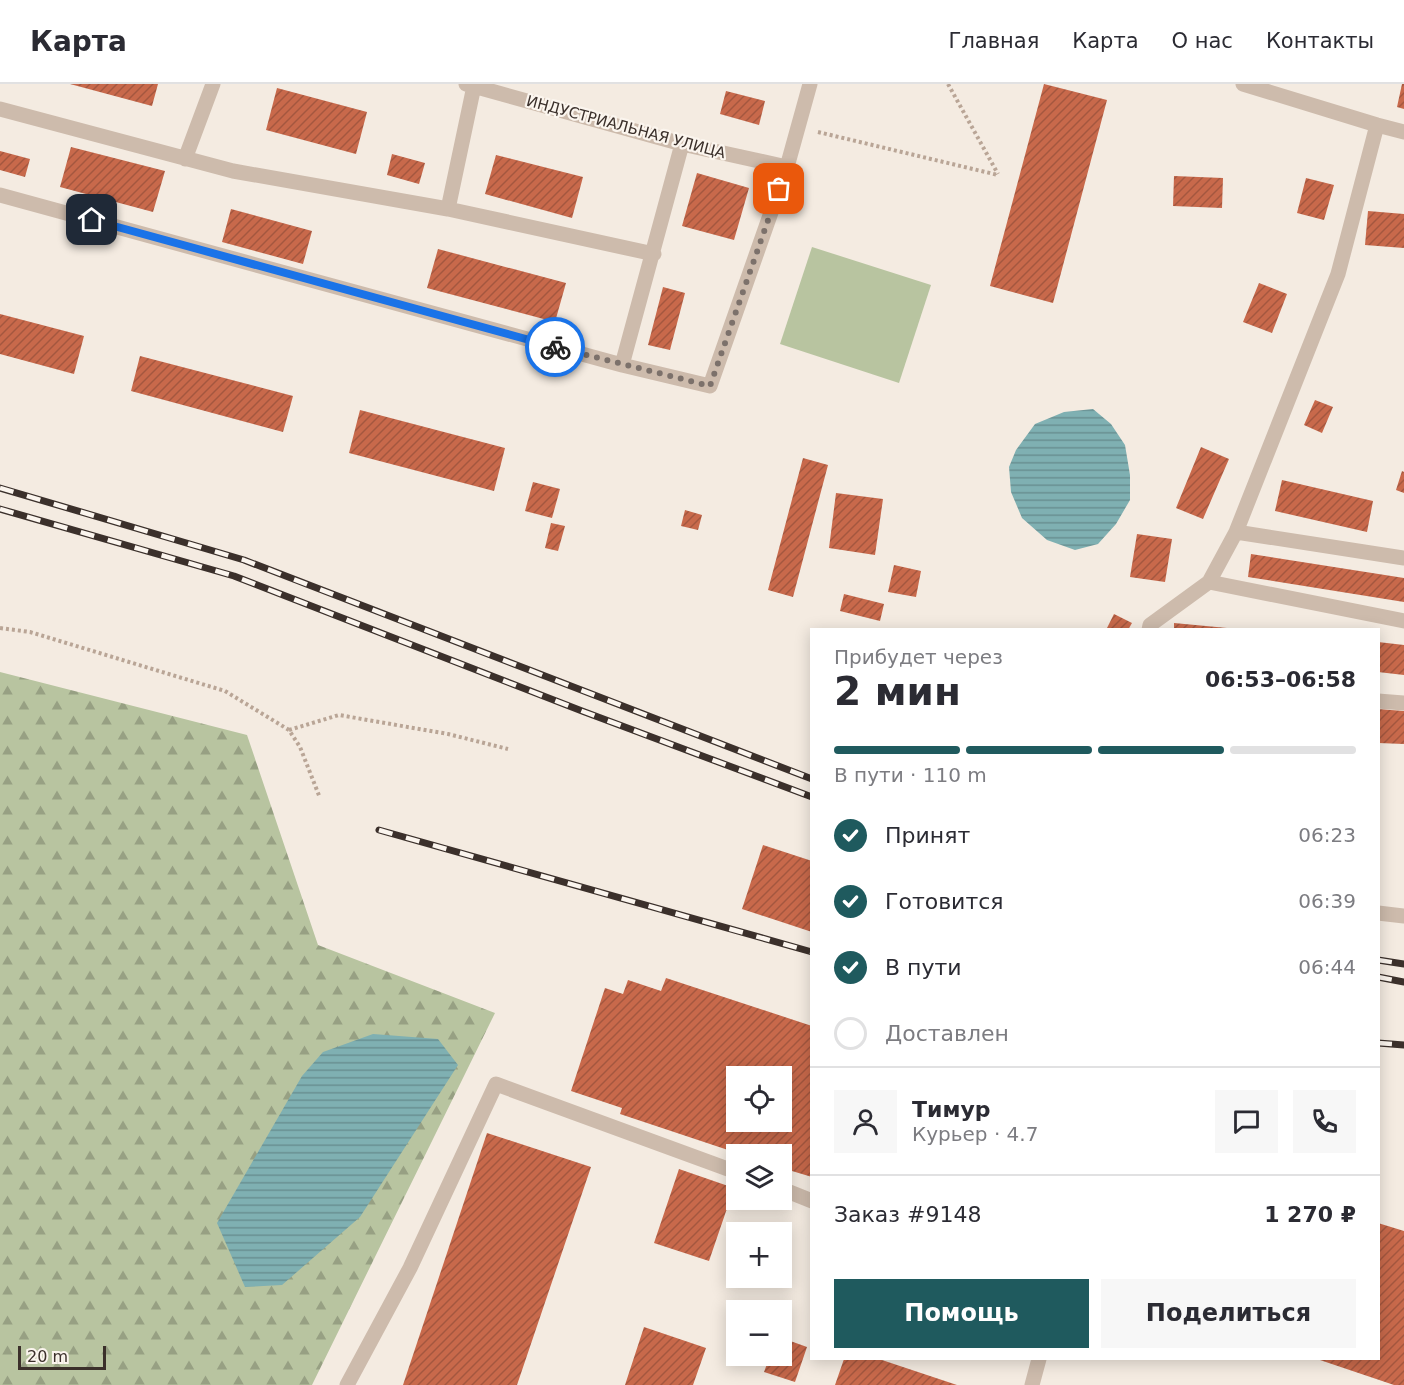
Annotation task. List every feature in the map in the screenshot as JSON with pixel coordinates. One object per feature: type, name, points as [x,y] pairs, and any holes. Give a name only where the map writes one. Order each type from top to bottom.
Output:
[{"type":"street","points":[[184,159],[213,84]]},
{"type":"street","points":[[0,195],[622,365],[710,386],[787,167],[810,84]]},
{"type":"street","points":[[1243,84],[1404,132]]},
{"type":"street","points":[[448,209],[470,85]]},
{"type":"street","name":"ИНДУСТРИАЛЬНАЯ УЛИЦА","points":[[470,85],[682,144],[787,167]]},
{"type":"street","points":[[0,109],[233,171],[448,209],[654,254]]},
{"type":"street","points":[[1149,628],[1150,625],[1209,582],[1236,532],[1338,274],[1377,125]]},
{"type":"street","points":[[622,365],[682,144]]},
{"type":"street","points":[[1236,532],[1404,558]]},
{"type":"street","points":[[1209,582],[1404,621]]},
{"type":"street","points":[[1380,701],[1404,704]]},
{"type":"street","points":[[1380,914],[1404,916]]},
{"type":"street","points":[[347,1385],[410,1268],[496,1084],[726,1168]]},
{"type":"street","points":[[792,1193],[810,1200]]},
{"type":"street","points":[[1032,1385],[1038,1360]]},
{"type":"path","points":[[798,127],[998,175],[948,84]]},
{"type":"path","points":[[0,628],[30,632],[225,691],[289,730],[300,747],[320,798]]},
{"type":"path","points":[[289,730],[339,715],[448,734],[508,749]]},
{"type":"green space","points":[[812,247],[931,285],[899,383],[780,344]]},
{"type":"green space","points":[[0,672],[247,735],[318,945],[495,1013],[312,1385],[0,1385]]},
{"type":"water","points":[[1093,409],[1111,424],[1125,445],[1130,475],[1130,500],[1116,524],[1098,544],[1075,550],[1047,540],[1022,518],[1011,492],[1009,467],[1016,450],[1035,424],[1064,412]]},
{"type":"water","points":[[373,1034],[438,1039],[458,1065],[360,1217],[282,1285],[245,1287],[217,1223],[302,1076],[323,1052]]},
{"type":"building","points":[[70,84],[158,84],[152,106]]},
{"type":"building","points":[[1044,84],[1107,100],[1053,303],[990,286]]},
{"type":"building","points":[[1402,84],[1404,84],[1404,109],[1397,107]]},
{"type":"building","points":[[277,88],[367,112],[356,154],[266,130]]},
{"type":"building","points":[[726,91],[765,101],[759,125],[720,114]]},
{"type":"building","points":[[71,147],[165,171],[153,212],[60,187]]},
{"type":"building","points":[[0,151],[30,159],[25,177],[0,170]]},
{"type":"building","points":[[392,154],[425,163],[419,184],[387,175]]},
{"type":"building","points":[[496,155],[583,177],[572,218],[485,194]]},
{"type":"building","points":[[697,173],[749,188],[734,240],[682,226]]},
{"type":"building","points":[[1174,176],[1223,178],[1222,208],[1173,206]]},
{"type":"building","points":[[1306,178],[1334,185],[1324,220],[1297,213]]},
{"type":"building","points":[[231,209],[312,231],[303,264],[222,242]]},
{"type":"building","points":[[1368,211],[1404,214],[1404,248],[1365,245]]},
{"type":"building","points":[[438,249],[566,283],[555,322],[427,288]]},
{"type":"building","points":[[1259,283],[1287,294],[1272,333],[1243,322]]},
{"type":"building","points":[[663,287],[685,293],[670,350],[648,345]]},
{"type":"building","points":[[0,314],[84,336],[74,374],[0,354]]},
{"type":"building","points":[[140,356],[293,396],[283,432],[131,391]]},
{"type":"building","points":[[1315,400],[1333,407],[1322,433],[1304,425]]},
{"type":"building","points":[[360,410],[505,448],[494,491],[349,453]]},
{"type":"building","points":[[1201,447],[1229,459],[1203,519],[1176,508]]},
{"type":"building","points":[[803,458],[828,465],[793,597],[768,590]]},
{"type":"building","points":[[1402,471],[1404,472],[1404,493],[1396,490]]},
{"type":"building","points":[[1282,480],[1373,501],[1367,532],[1275,511]]},
{"type":"building","points":[[533,482],[560,489],[552,518],[525,511]]},
{"type":"building","points":[[836,493],[883,499],[875,555],[829,548]]},
{"type":"building","points":[[685,510],[702,515],[698,530],[681,526]]},
{"type":"building","points":[[551,523],[565,526],[558,551],[545,548]]},
{"type":"building","points":[[1137,534],[1172,539],[1165,582],[1130,577]]},
{"type":"building","points":[[1251,554],[1404,578],[1404,602],[1248,577]]},
{"type":"building","points":[[894,565],[921,571],[916,597],[888,592]]},
{"type":"building","points":[[844,594],[884,604],[880,621],[840,611]]},
{"type":"building","points":[[1114,614],[1132,623],[1129,628],[1107,628]]},
{"type":"building","points":[[1174,623],[1227,628],[1174,628]]},
{"type":"building","points":[[1380,642],[1404,645],[1404,675],[1380,672]]},
{"type":"building","points":[[1380,709],[1404,711],[1404,744],[1380,743]]},
{"type":"building","points":[[763,845],[810,860],[810,931],[742,909]]},
{"type":"building","points":[[666,978],[810,1025],[810,1176],[792,1171],[792,1144],[726,1144],[726,1149],[620,1114],[622,1108],[571,1091],[605,988],[623,994],[628,980],[661,991]]},
{"type":"building","points":[[487,1133],[591,1167],[517,1385],[403,1385]]},
{"type":"building","points":[[679,1169],[726,1185],[726,1210],[709,1261],[654,1243]]},
{"type":"building","points":[[1380,1224],[1404,1231],[1404,1385],[1394,1385],[1320,1360],[1380,1360]]},
{"type":"building","points":[[644,1327],[706,1348],[693,1385],[625,1385]]},
{"type":"building","points":[[792,1342],[807,1347],[795,1382],[764,1372],[766,1366],[792,1366]]},
{"type":"building","points":[[844,1360],[882,1360],[957,1385],[835,1385]]},
{"type":"railway","points":[[0,488],[244,560],[810,778]]},
{"type":"railway","points":[[0,509],[234,576],[582,711],[810,796]]},
{"type":"railway","points":[[379,830],[810,951]]},
{"type":"railway","points":[[1380,960],[1404,964]]},
{"type":"railway","points":[[1380,977],[1404,982]]},
{"type":"railway","points":[[1380,1043],[1404,1045]]},
{"type":"way so far","points":[[555,347],[710,386],[779,189]]},
{"type":"route","points":[[92,220],[555,347]]}]
